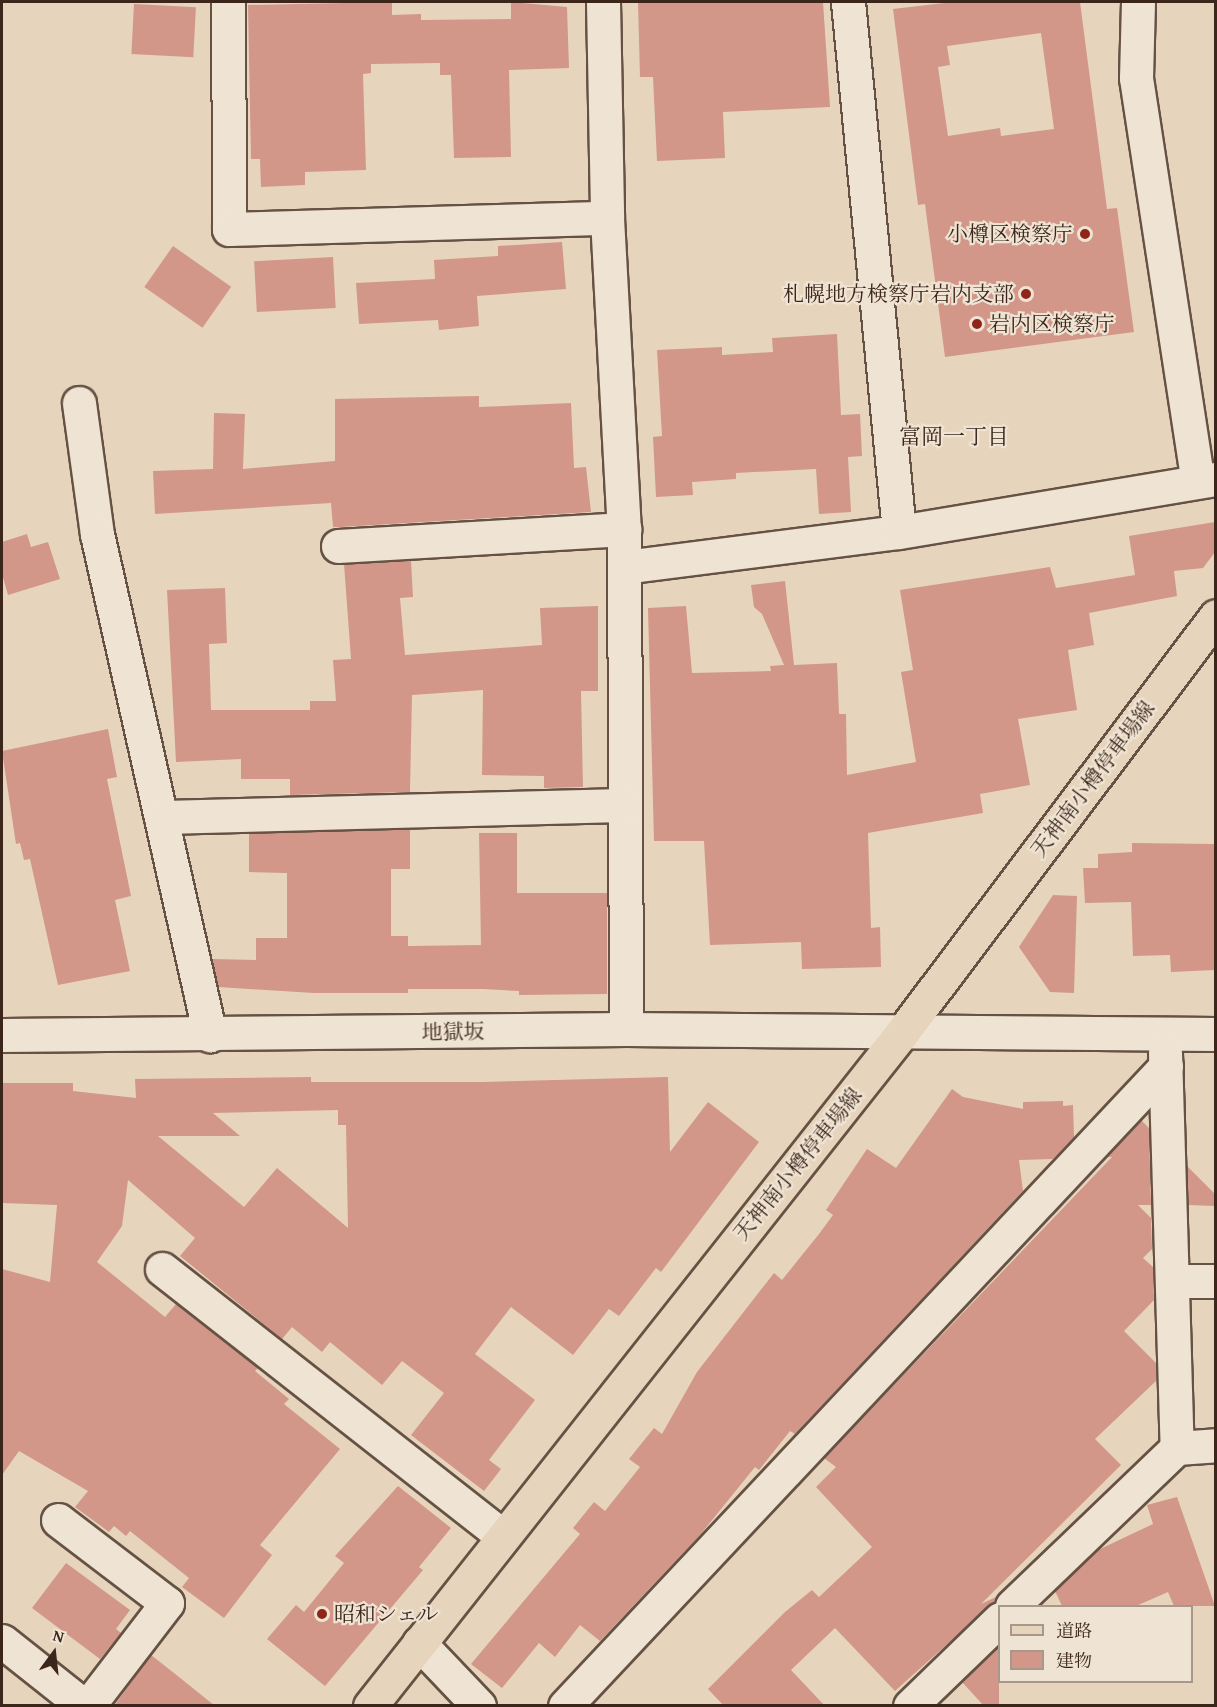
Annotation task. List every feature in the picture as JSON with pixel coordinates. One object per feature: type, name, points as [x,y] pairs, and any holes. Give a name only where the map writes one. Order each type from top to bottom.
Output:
[{"type":"main road","name":"天神南小樽停車場線","points":[[370,1706],[904,1030],[1215,616]]},
{"type":"street","points":[[228,2],[229,229],[607,218]]},
{"type":"street","points":[[603,2],[607,218],[624,529],[626,1029]]},
{"type":"street","points":[[848,2],[899,532]]},
{"type":"street","points":[[624,567],[899,532],[1207,480],[1136,78],[1138,2]]},
{"type":"street","points":[[79,403],[97,534],[210,1035]]},
{"type":"street","points":[[338,546],[624,529]]},
{"type":"street","points":[[161,817],[625,805]]},
{"type":"street","name":"地獄坂","points":[[2,1035],[210,1035],[626,1029],[1215,1034]]},
{"type":"street","points":[[1164,1034],[1174,1281],[1177,1448]]},
{"type":"street","points":[[566,1706],[1166,1066]]},
{"type":"street","points":[[162,1269],[502,1536]]},
{"type":"street","points":[[1174,1281],[1215,1281]]},
{"type":"street","points":[[1013,1605],[1177,1448],[1215,1445]]},
{"type":"street","points":[[2,1641],[86,1706],[167,1604],[58,1520]]},
{"type":"street","points":[[910,1706],[998,1620]]},
{"type":"street","points":[[419,1643],[479,1706]]},
{"type":"building","points":[[392,2],[392,15],[421,14],[421,20],[511,19],[511,2],[567,7],[569,68],[509,70],[511,157],[454,158],[451,75],[440,75],[440,63],[371,64],[371,73],[363,74],[366,170],[305,172],[305,185],[261,187],[260,159],[251,159],[248,5]]},
{"type":"building","points":[[638,2],[823,2],[830,107],[723,112],[725,158],[657,161],[653,77],[640,77]]},
{"type":"building","points":[[953,2],[1080,2],[1107,209],[1117,208],[1134,332],[945,357],[925,204],[918,205],[893,9]],"holes":[[[1041,33],[1054,129],[1001,136],[1000,128],[948,136],[938,67],[950,65],[947,46]]]},
{"type":"building","points":[[134,4],[196,7],[193,57],[131,54]]},
{"type":"building","points":[[562,242],[566,289],[477,296],[479,326],[439,330],[438,320],[359,324],[356,283],[435,279],[434,260],[498,256],[498,246]]},
{"type":"building","points":[[173,246],[231,287],[202,328],[144,287]]},
{"type":"building","points":[[333,257],[336,308],[257,312],[254,261]]},
{"type":"building","points":[[837,334],[841,415],[860,414],[862,456],[848,457],[851,512],[819,514],[816,469],[736,473],[736,479],[692,482],[693,495],[656,497],[653,437],[662,436],[657,350],[722,347],[722,355],[773,352],[772,338]]},
{"type":"building","points":[[479,396],[479,407],[571,403],[574,468],[586,467],[591,512],[341,527],[333,527],[331,503],[155,514],[153,471],[213,469],[214,413],[245,414],[243,469],[335,461],[335,399]]},
{"type":"building","points":[[1215,522],[1215,552],[1203,568],[1174,571],[1177,596],[1089,613],[1094,645],[1068,650],[1077,710],[1018,719],[1030,785],[980,794],[983,813],[868,833],[871,928],[880,927],[881,967],[802,969],[801,942],[710,945],[704,841],[654,841],[648,608],[686,606],[692,673],[771,671],[770,666],[784,665],[762,614],[754,607],[751,585],[785,581],[794,665],[837,663],[839,714],[846,714],[847,775],[916,762],[901,672],[913,670],[900,590],[1050,567],[1056,588],[1135,575],[1129,536]]},
{"type":"building","points":[[27,534],[31,547],[48,542],[60,579],[8,595],[2,574],[2,542]]},
{"type":"building","points":[[411,560],[413,597],[400,598],[405,655],[542,645],[540,608],[598,606],[598,691],[581,691],[583,787],[544,788],[544,776],[482,775],[483,690],[412,695],[410,792],[290,795],[290,779],[241,779],[241,759],[176,762],[167,590],[225,588],[227,643],[209,644],[211,710],[310,710],[310,701],[336,701],[333,660],[351,659],[344,564]]},
{"type":"building","points":[[108,729],[117,777],[107,779],[131,896],[115,900],[130,971],[58,985],[30,859],[24,860],[20,843],[16,844],[2,751]]},
{"type":"building","points":[[410,829],[410,869],[391,869],[391,936],[408,936],[408,946],[481,945],[479,833],[517,833],[517,893],[607,893],[607,994],[519,995],[519,991],[483,989],[408,989],[408,993],[314,993],[218,987],[212,959],[256,960],[256,938],[287,938],[287,873],[249,872],[249,833]]},
{"type":"building","points":[[1132,843],[1215,844],[1215,970],[1171,972],[1170,955],[1133,956],[1131,902],[1085,903],[1083,868],[1098,868],[1098,854],[1132,852]]},
{"type":"building","points":[[1053,895],[1077,896],[1074,993],[1050,992],[1019,947]]},
{"type":"building","points":[[311,1077],[311,1082],[483,1082],[668,1077],[670,1152],[708,1102],[759,1142],[661,1272],[656,1268],[619,1316],[609,1309],[573,1355],[511,1307],[475,1354],[535,1400],[489,1460],[501,1469],[484,1491],[411,1435],[444,1393],[402,1361],[382,1385],[330,1342],[322,1352],[292,1327],[282,1339],[180,1256],[195,1238],[128,1180],[122,1226],[97,1262],[165,1317],[176,1304],[258,1368],[255,1371],[289,1399],[284,1404],[340,1449],[260,1545],[272,1555],[224,1618],[182,1587],[189,1578],[130,1531],[126,1536],[114,1526],[109,1532],[75,1507],[88,1491],[19,1451],[2,1475],[2,1269],[50,1282],[57,1205],[2,1203],[2,1083],[73,1083],[73,1091],[136,1098],[135,1079]],"holes":[[[338,1110],[338,1125],[346,1125],[348,1228],[277,1168],[244,1207],[158,1136],[240,1136],[213,1113]]]},
{"type":"building","points":[[952,1089],[963,1097],[1023,1109],[1023,1102],[1063,1101],[1063,1106],[1073,1105],[1074,1137],[1053,1159],[1019,1160],[1023,1191],[795,1434],[790,1431],[759,1470],[755,1467],[700,1535],[600,1641],[580,1625],[555,1657],[539,1643],[502,1688],[471,1664],[580,1534],[573,1528],[594,1502],[605,1511],[640,1467],[629,1459],[654,1428],[662,1434],[697,1372],[774,1273],[782,1280],[819,1234],[833,1215],[826,1210],[867,1149],[896,1168]]},
{"type":"building","points":[[1141,1120],[1149,1128],[1151,1205],[1138,1205],[1151,1218],[1152,1249],[1143,1258],[1153,1267],[1154,1300],[1124,1331],[1156,1363],[1156,1381],[1095,1439],[1121,1465],[981,1604],[996,1597],[994,1602],[895,1691],[835,1628],[791,1670],[825,1706],[724,1706],[708,1689],[785,1612],[812,1590],[819,1597],[872,1547],[816,1487],[836,1467],[824,1458],[1112,1157],[1106,1157]]},
{"type":"building","points":[[1187,1166],[1215,1194],[1215,1206],[1188,1205]]},
{"type":"building","points":[[398,1486],[451,1528],[419,1567],[423,1570],[325,1686],[267,1639],[296,1605],[304,1612],[344,1563],[335,1556]]},
{"type":"building","points":[[1177,1497],[1215,1606],[1174,1605],[1168,1592],[1138,1605],[1062,1605],[1055,1591],[1098,1550],[1153,1524],[1147,1505]]},
{"type":"building","points":[[66,1563],[130,1610],[116,1629],[121,1633],[100,1659],[32,1608]]},
{"type":"building","points":[[998,1647],[999,1706],[984,1706],[962,1682]]},
{"type":"building","points":[[151,1655],[179,1677],[215,1706],[114,1706]]},
{"type":"place","name":"小樽区検察庁","points":[[1085,234]]},
{"type":"place","name":"札幌地方検察庁岩内支部","points":[[1026,294]]},
{"type":"place","name":"岩内区検察庁","points":[[977,324]]},
{"type":"place","name":"昭和シェル","points":[[322,1614]]},
{"type":"district","name":"富岡一丁目","points":[[954,437]]}]
